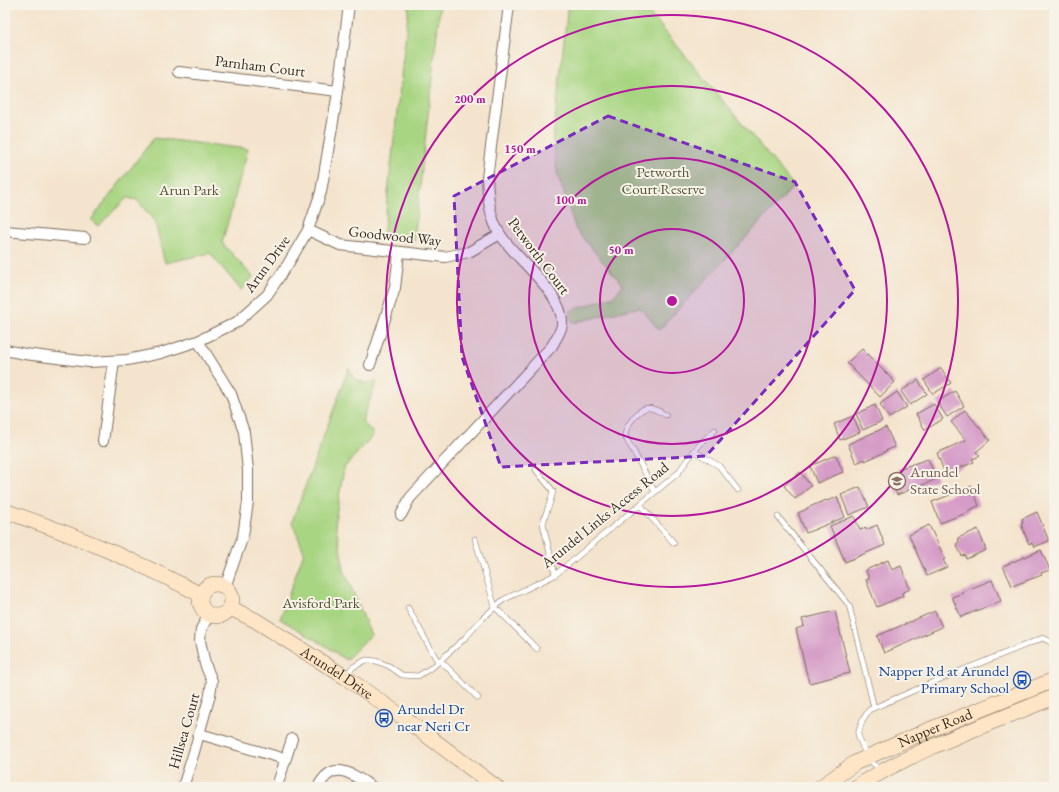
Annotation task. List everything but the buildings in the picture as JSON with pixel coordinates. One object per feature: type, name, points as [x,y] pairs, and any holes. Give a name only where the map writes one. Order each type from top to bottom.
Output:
[{"type":"main road","points":[[5,511],[62,531],[141,564],[201,595]]},
{"type":"main road","points":[[214,584],[219,585],[225,587],[229,591],[232,602],[230,608],[221,616],[209,615],[204,612],[201,606],[201,595],[204,590],[214,584]]},
{"type":"main road","name":"Arundel Drive","points":[[230,608],[255,620],[345,677],[401,716],[496,787]]},
{"type":"main road","name":"Napper Road","points":[[821,787],[855,763],[924,732],[1054,680]]},
{"type":"main road","name":"Napper Road","points":[[856,787],[882,771],[933,747],[1054,697]]},
{"type":"street","name":"Arun Drive","points":[[5,350],[89,362],[127,360],[161,353],[198,341],[237,322],[267,295],[288,264],[308,230],[321,192],[338,91],[349,5]]},
{"type":"street","name":"Petworth Court","points":[[401,515],[410,498],[552,346],[562,324],[559,306],[548,290],[500,234],[489,206],[487,178],[509,5]]},
{"type":"street","name":"Parnham Court","points":[[179,72],[338,91]]},
{"type":"street","name":"Goodwood Way","points":[[308,230],[340,245],[444,257],[469,252],[500,234]]},
{"type":"street","points":[[5,231],[85,238]]},
{"type":"street","points":[[370,365],[395,288],[399,252]]},
{"type":"street","points":[[198,341],[230,394],[244,432],[248,470],[248,502],[244,536],[225,587]]},
{"type":"street","points":[[103,441],[114,361]]},
{"type":"street","name":"Hillsea Court","points":[[182,787],[200,734],[210,695],[212,681],[205,664],[200,641],[201,629],[209,615]]},
{"type":"street","points":[[200,734],[285,759]]},
{"type":"street","points":[[279,780],[292,739]]},
{"type":"street","points":[[318,787],[327,775],[340,770],[350,773],[372,787]]},
{"type":"lane","points":[[655,492],[626,439],[625,432],[628,425],[644,408],[654,409],[666,415]]},
{"type":"lane","name":"Arundel Links Access Road","points":[[345,677],[353,667],[366,660],[376,661],[389,666],[402,675],[418,676],[439,661],[466,638],[483,618],[503,600],[555,575],[640,505],[678,473],[705,438],[715,430]]},
{"type":"lane","points":[[694,451],[719,466],[738,490]]},
{"type":"lane","points":[[536,470],[553,491],[543,524],[555,575]]},
{"type":"lane","points":[[640,505],[674,543]]},
{"type":"lane","points":[[778,517],[849,605],[874,708]]},
{"type":"lane","points":[[475,539],[495,607],[537,648]]},
{"type":"lane","points":[[408,608],[439,661],[478,698]]},
{"type":"lane","points":[[882,771],[867,758],[858,735],[862,721],[869,710],[938,680],[1043,638],[1054,646]]},
{"type":"highlighted area","points":[[608,116],[795,182],[855,290],[706,456],[501,467],[462,357],[454,196]]},
{"type":"green space","points":[[409,5],[440,5],[414,241],[383,238]]},
{"type":"green space","name":"Petworth Court Reserve","points":[[568,5],[643,5],[794,186],[659,330],[640,307],[572,323],[570,311],[614,296],[623,285],[576,230],[557,172],[553,139]]},
{"type":"green space","name":"Arun Park","points":[[154,138],[248,149],[222,243],[253,277],[241,290],[210,253],[165,263],[155,222],[137,200],[127,198],[98,226],[91,220]]},
{"type":"green space","name":"Avisford Park","points":[[349,368],[354,379],[368,384],[377,380],[362,421],[374,434],[344,468],[335,521],[344,570],[371,635],[346,660],[326,646],[280,619],[304,552],[292,522]]},
{"type":"place","name":"Arundel State School","points":[[897,481]]},
{"type":"place","name":"Napper Rd at Arundel Primary School","points":[[1022,680]]},
{"type":"place","name":"Arundel Dr near Neri Cr","points":[[384,718]]}]
